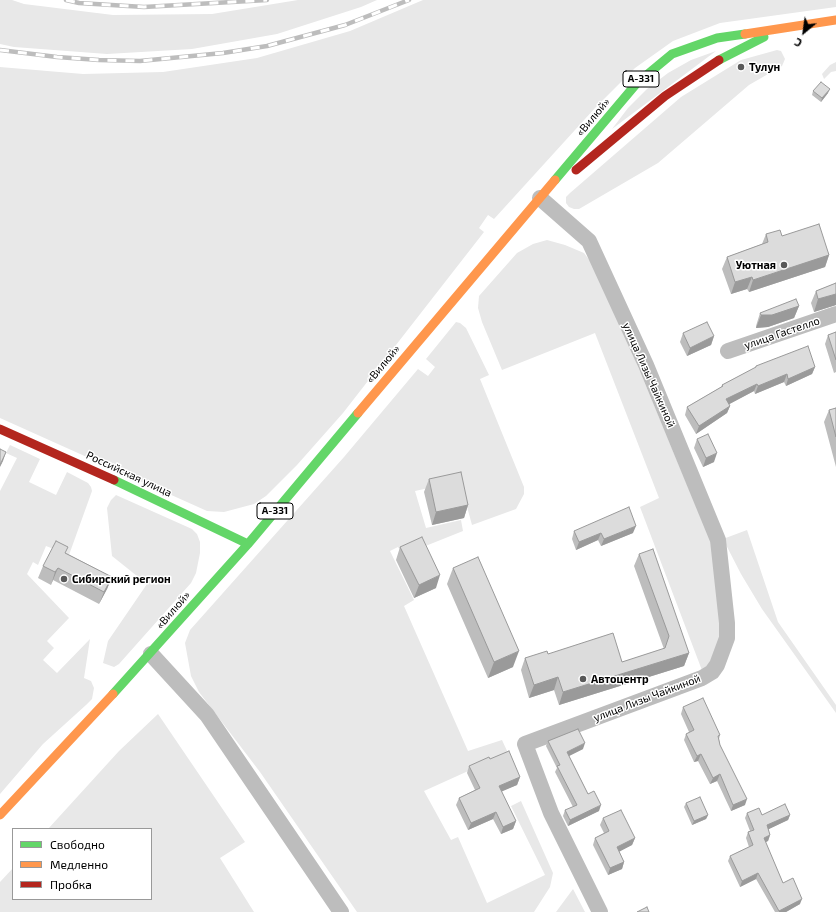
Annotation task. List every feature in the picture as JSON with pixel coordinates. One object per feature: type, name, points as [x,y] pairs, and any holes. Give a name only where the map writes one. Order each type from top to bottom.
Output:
[{"type":"main road","name":"«Вилюй»","points":[[0,815],[150,654],[248,544],[637,83],[672,54],[717,38],[836,20]]},
{"type":"main road","points":[[540,198],[599,152],[665,96],[729,54],[784,29]]},
{"type":"main road","name":"Российская улица","points":[[0,429],[112,479],[248,544]]},
{"type":"street","name":"улица Лизы Чайкиной","points":[[540,198],[589,241],[646,365],[718,540],[727,623],[727,638],[723,652],[717,665],[707,675],[525,744],[551,813],[600,912]]},
{"type":"street","name":"улица Гастелло","points":[[728,352],[836,314]]},
{"type":"street","points":[[150,654],[207,715],[340,912]]},
{"type":"shaded area","points":[[0,0],[12,0],[24,4],[113,15],[212,14],[298,0],[377,0],[361,7],[277,34],[192,49],[107,54],[14,47],[0,44]]},
{"type":"shaded area","points":[[423,0],[836,0],[836,7],[720,23],[673,41],[635,68],[595,108],[494,219],[488,215],[479,228],[484,232],[343,413],[297,465],[266,496],[254,504],[224,512],[207,511],[0,418],[0,67],[83,74],[163,72],[257,58],[350,31]]},
{"type":"shaded area","points":[[777,50],[781,51],[785,59],[782,66],[749,85],[658,163],[579,209],[569,207],[566,203],[566,197],[570,193],[681,97],[741,60]]},
{"type":"shaded area","points":[[716,51],[612,129],[628,108],[647,89],[668,73],[691,60]]},
{"type":"shaded area","points":[[836,62],[836,71],[831,72],[824,79],[822,74],[830,65]]},
{"type":"shaded area","points":[[547,240],[565,245],[584,253],[599,273],[713,547],[722,642],[703,673],[640,507],[659,498],[595,333],[502,370],[482,322],[478,308],[479,296],[517,253],[533,244]]},
{"type":"shaded area","points":[[456,322],[460,323],[466,328],[489,375],[480,379],[524,487],[524,494],[516,509],[472,525],[460,481],[415,491],[426,528],[461,520],[463,531],[403,555],[398,547],[390,551],[414,600],[404,606],[468,751],[502,740],[508,753],[424,791],[451,840],[458,837],[487,903],[545,875],[511,806],[521,801],[553,873],[550,887],[534,912],[357,912],[260,772],[199,692],[191,676],[185,643],[190,630],[344,457],[418,369],[428,376],[435,367],[426,359]]},
{"type":"shaded area","points":[[10,445],[40,459],[29,482],[56,495],[67,472],[88,483],[91,487],[92,491],[69,555],[46,546],[38,565],[33,562],[27,574],[69,618],[47,641],[54,648],[43,660],[57,673],[90,639],[84,678],[91,681],[94,688],[92,699],[43,744],[0,794],[0,491],[17,458],[6,453]]},
{"type":"shaded area","points":[[116,495],[192,529],[197,534],[200,542],[200,553],[196,573],[191,583],[119,664],[114,667],[103,663],[108,641],[147,584],[112,556],[107,508],[111,500]]},
{"type":"shaded area","points":[[747,530],[778,622],[836,705],[836,713],[762,609],[741,574],[723,539]]},
{"type":"shaded area","points":[[158,714],[245,842],[220,858],[254,912],[0,912],[0,882],[12,869],[12,900],[152,900],[152,828],[49,828],[119,751]]},
{"type":"shaded area","points":[[573,889],[585,912],[556,912]]},
{"type":"building","points":[[821,82],[830,89],[822,98],[813,91]]},
{"type":"building","points":[[819,224],[829,255],[753,280],[752,277],[735,282],[727,257],[768,242],[766,234],[780,230],[782,236]]},
{"type":"building","points":[[836,283],[836,294],[818,299],[816,291]]},
{"type":"building","points":[[796,299],[799,306],[772,315],[761,315],[760,313]]},
{"type":"building","points":[[707,322],[714,336],[690,348],[683,333]]},
{"type":"building","points":[[836,332],[836,360],[828,335]]},
{"type":"building","points":[[808,346],[815,367],[788,379],[787,374],[758,386],[757,384],[726,399],[730,406],[699,426],[687,407],[756,366]]},
{"type":"building","points":[[836,408],[836,437],[829,410]]},
{"type":"building","points":[[708,434],[717,453],[706,458],[697,439]]},
{"type":"building","points":[[0,449],[6,452],[0,465]]},
{"type":"building","points":[[461,472],[468,505],[436,512],[429,479]]},
{"type":"building","points":[[629,507],[636,526],[604,539],[601,533],[579,542],[574,531]]},
{"type":"building","points":[[422,537],[440,575],[419,585],[400,547]]},
{"type":"building","points":[[56,541],[68,547],[65,553],[112,577],[104,592],[58,568],[55,572],[43,566]]},
{"type":"building","points":[[653,549],[689,653],[563,692],[558,677],[534,685],[525,658],[547,651],[548,654],[613,633],[622,662],[665,648],[669,636],[639,554]]},
{"type":"building","points":[[478,557],[519,651],[494,662],[453,568]]},
{"type":"building","points":[[703,698],[720,735],[718,736],[720,745],[747,799],[733,805],[720,774],[713,778],[701,754],[697,756],[686,734],[694,730],[683,707]]},
{"type":"building","points":[[578,729],[585,743],[567,752],[588,794],[594,791],[601,805],[570,820],[565,810],[577,805],[557,766],[560,765],[548,741]]},
{"type":"building","points":[[509,751],[520,777],[499,786],[516,821],[503,827],[496,812],[471,823],[459,798],[480,788],[469,766],[489,757],[490,759]]},
{"type":"building","points":[[700,797],[708,815],[694,821],[686,803]]},
{"type":"building","points":[[785,804],[790,815],[767,825],[770,835],[764,838],[783,883],[793,878],[802,899],[779,911],[758,873],[742,881],[730,856],[753,845],[748,832],[754,830],[747,813],[759,808],[762,815]]},
{"type":"building","points":[[621,810],[635,838],[617,847],[624,862],[610,868],[595,838],[609,831],[603,818]]},
{"type":"building","points":[[647,907],[649,912],[637,912]]},
{"type":"railway","points":[[66,0],[79,3],[144,7],[267,0]]},
{"type":"railway","points":[[0,50],[57,57],[140,61],[223,53],[267,46],[345,25],[409,0]]},
{"type":"traffic: fast","points":[[555,180],[637,83],[672,54],[717,38],[745,34]]},
{"type":"traffic: fast","points":[[719,60],[764,37]]},
{"type":"traffic: fast","points":[[113,694],[248,544],[358,413]]},
{"type":"traffic: fast","points":[[114,480],[248,544]]},
{"type":"traffic: slow","points":[[745,34],[836,20]]},
{"type":"traffic: slow","points":[[358,413],[555,180]]},
{"type":"traffic: slow","points":[[0,815],[113,694]]},
{"type":"traffic: jam","points":[[576,170],[665,96],[719,60]]},
{"type":"traffic: jam","points":[[0,429],[114,480]]},
{"type":"place","name":"Тулун","points":[[741,67]]},
{"type":"place","name":"Уютная","points":[[784,265]]},
{"type":"place","name":"Сибирский регион","points":[[64,579]]},
{"type":"place","name":"Автоцентр","points":[[583,679]]}]
